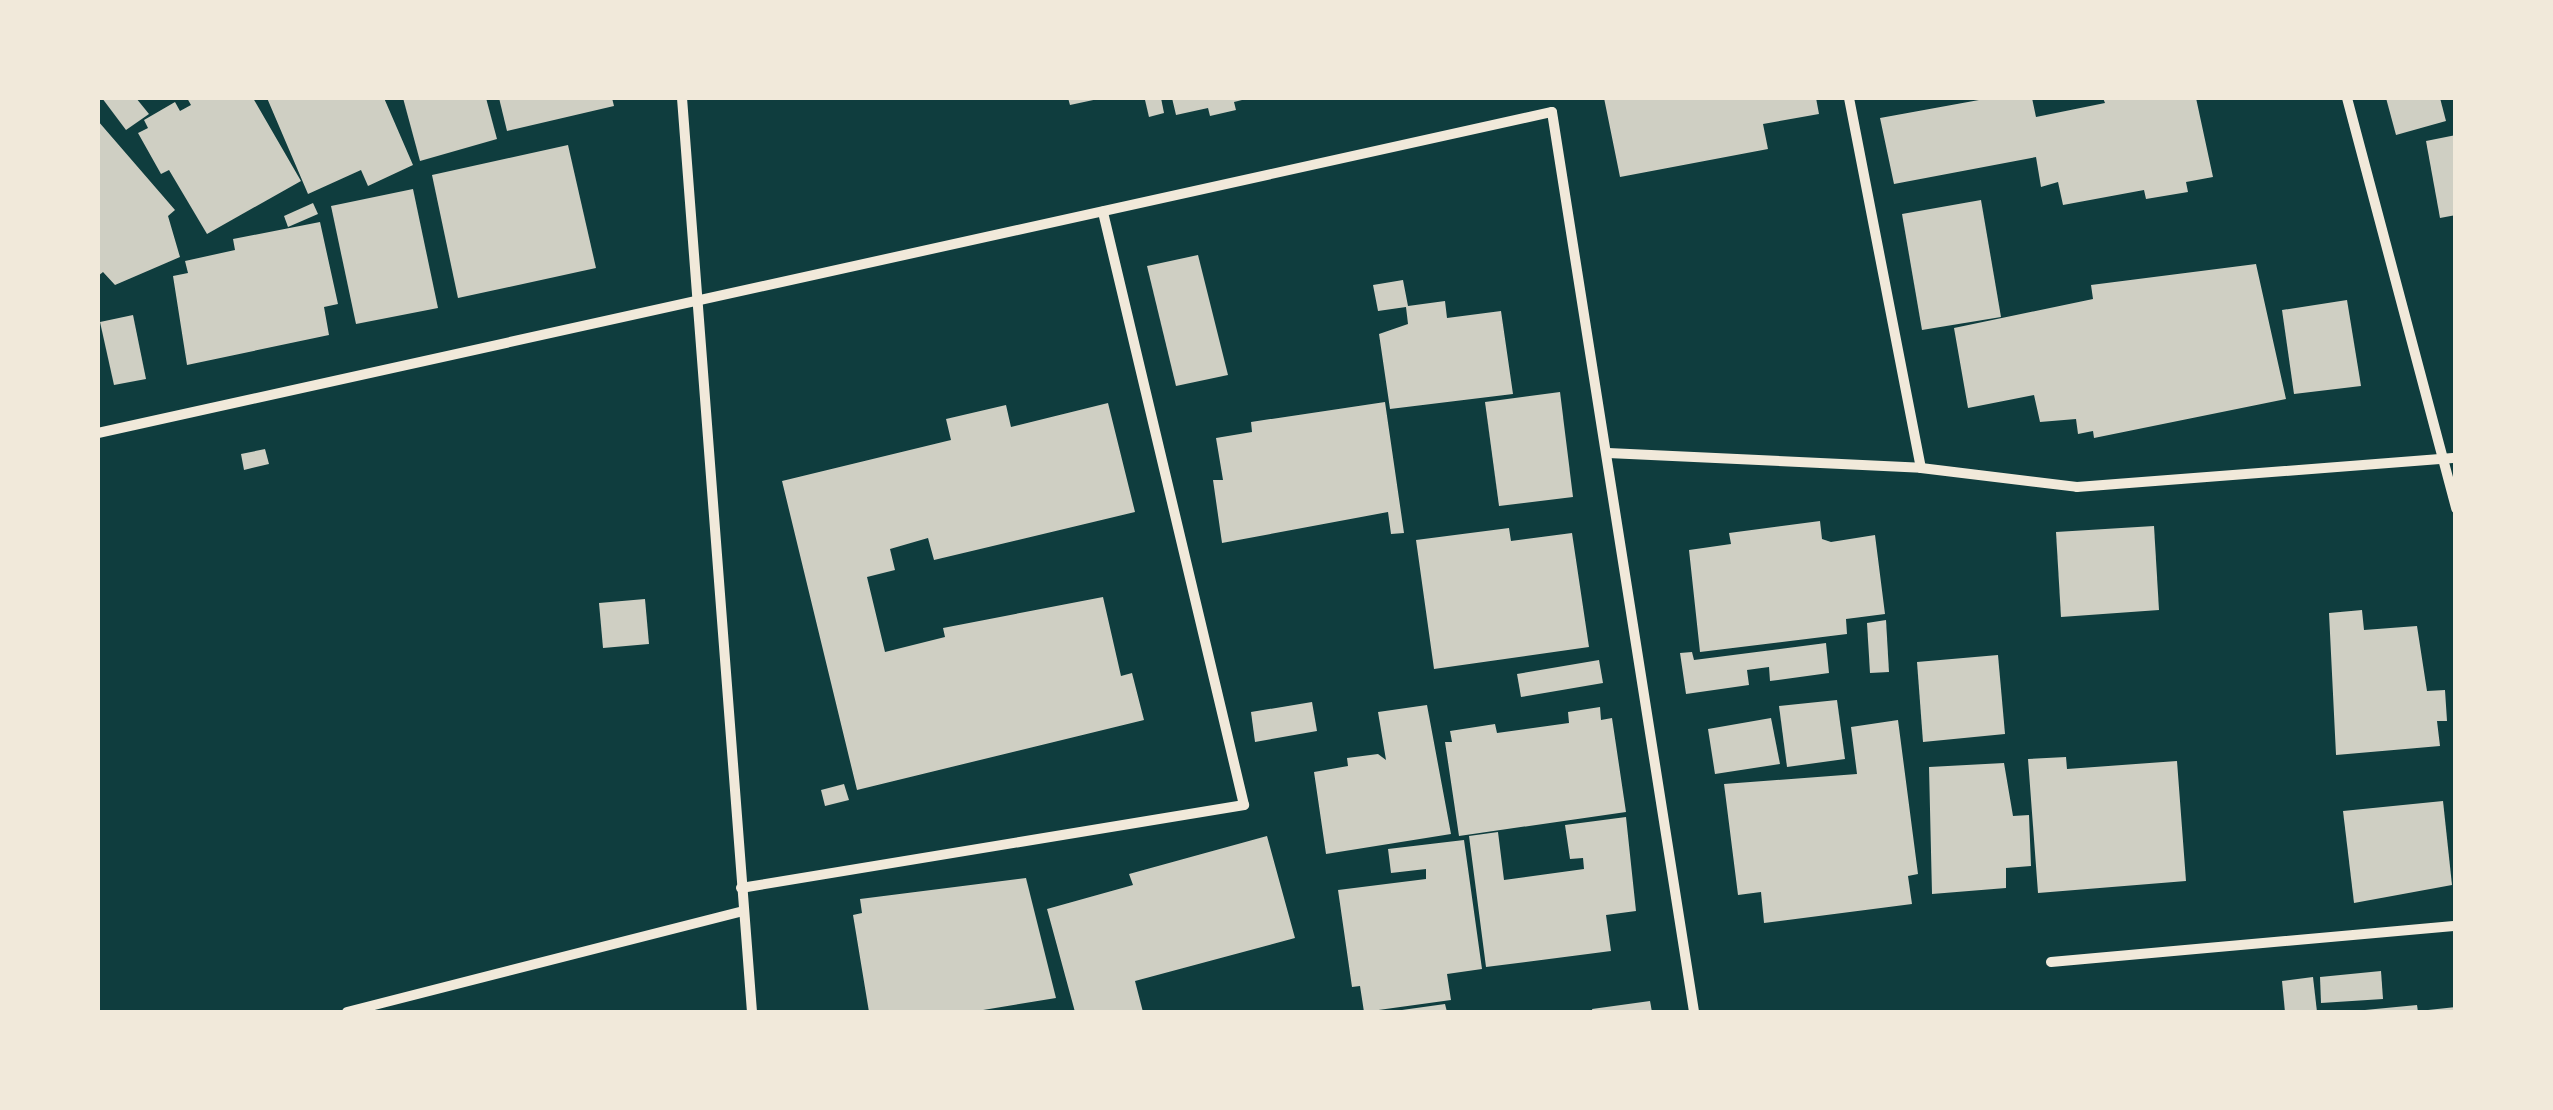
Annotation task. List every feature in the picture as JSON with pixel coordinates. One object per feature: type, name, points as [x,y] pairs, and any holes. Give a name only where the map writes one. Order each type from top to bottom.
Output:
[{"type":"street","points":[[682,98],[752,1012]]},
{"type":"street","points":[[1849,98],[1921,468]]},
{"type":"street","points":[[2347,98],[2456,509]]},
{"type":"street","points":[[98,433],[1552,112],[1694,1012]]},
{"type":"street","points":[[741,888],[1244,805],[1103,212]]},
{"type":"street","points":[[1608,453],[1921,468],[2077,488],[2456,458]]},
{"type":"street","points":[[346,1012],[743,911]]},
{"type":"street","points":[[2051,962],[2456,926]]},
{"type":"building","points":[[102,98],[136,98],[149,114],[126,130]]},
{"type":"building","points":[[187,98],[253,98],[301,181],[207,234],[169,170],[161,174],[138,133],[148,128],[144,120],[175,102],[180,111],[191,105]]},
{"type":"building","points":[[267,98],[384,98],[413,165],[368,186],[361,170],[308,194]]},
{"type":"building","points":[[403,98],[486,98],[497,139],[420,161]]},
{"type":"building","points":[[499,98],[612,98],[614,106],[507,131]]},
{"type":"building","points":[[1068,98],[1098,98],[1098,99],[1070,105]]},
{"type":"building","points":[[1161,98],[1164,113],[1149,117],[1145,100]]},
{"type":"building","points":[[1172,98],[1246,99],[1234,102],[1236,110],[1210,116],[1208,108],[1176,115]]},
{"type":"building","points":[[1604,98],[1816,98],[1819,114],[1763,124],[1768,149],[1620,177]]},
{"type":"building","points":[[1990,98],[2032,98],[2036,117],[2105,103],[2103,98],[2196,98],[2213,177],[2186,182],[2188,192],[2146,199],[2144,190],[2063,205],[2058,182],[2041,187],[2036,157],[1894,184],[1880,118]]},
{"type":"building","points":[[2386,98],[2440,98],[2446,121],[2396,135]]},
{"type":"building","points":[[98,121],[175,210],[168,216],[180,257],[115,285],[103,272],[98,276]]},
{"type":"building","points":[[2456,135],[2456,215],[2440,218],[2426,141]]},
{"type":"building","points":[[568,145],[596,268],[458,298],[432,175]]},
{"type":"building","points":[[413,189],[438,308],[356,324],[331,206]]},
{"type":"building","points":[[1981,200],[2001,317],[1922,330],[1902,214]]},
{"type":"building","points":[[313,203],[318,214],[288,227],[284,216]]},
{"type":"building","points":[[320,222],[338,304],[324,307],[329,335],[187,365],[173,276],[188,273],[185,261],[235,250],[233,239]]},
{"type":"building","points":[[1198,255],[1228,375],[1176,386],[1147,266]]},
{"type":"building","points":[[2256,264],[2286,399],[2094,438],[2093,431],[2078,434],[2076,419],[2040,422],[2034,395],[1968,408],[1954,328],[2093,299],[2091,285]]},
{"type":"building","points":[[1403,280],[1408,306],[1445,301],[1447,318],[1501,311],[1513,394],[1390,409],[1379,334],[1408,324],[1406,307],[1378,311],[1373,285]]},
{"type":"building","points":[[2347,300],[2361,386],[2294,394],[2282,310]]},
{"type":"building","points":[[133,315],[146,379],[114,385],[100,322]]},
{"type":"building","points":[[1560,392],[1573,497],[1499,506],[1485,402]]},
{"type":"building","points":[[1385,402],[1404,533],[1391,534],[1388,512],[1222,543],[1213,480],[1223,480],[1216,438],[1252,432],[1251,422]]},
{"type":"building","points":[[1108,403],[1135,512],[934,560],[928,538],[890,549],[895,570],[867,577],[885,652],[945,637],[943,628],[1103,597],[1121,676],[1132,673],[1144,720],[857,790],[782,481],[951,440],[946,419],[1006,405],[1011,427]]},
{"type":"building","points":[[265,449],[269,464],[244,470],[241,454]]},
{"type":"building","points":[[1820,521],[1822,539],[1831,542],[1875,535],[1885,614],[1846,619],[1847,634],[1700,652],[1689,550],[1731,544],[1729,533]]},
{"type":"building","points":[[2154,526],[2159,610],[2061,617],[2056,532]]},
{"type":"building","points":[[1509,528],[1511,541],[1572,533],[1589,647],[1434,669],[1416,540]]},
{"type":"building","points":[[645,599],[649,644],[603,648],[599,603]]},
{"type":"building","points":[[2362,610],[2364,630],[2417,626],[2427,691],[2445,690],[2447,721],[2437,721],[2440,746],[2336,755],[2329,613]]},
{"type":"building","points":[[1886,620],[1889,672],[1870,673],[1867,623]]},
{"type":"building","points":[[1826,643],[1829,673],[1770,681],[1769,667],[1747,670],[1749,685],[1686,694],[1680,653],[1692,652],[1694,660]]},
{"type":"building","points":[[1998,655],[2005,734],[1923,742],[1917,662]]},
{"type":"building","points":[[1599,660],[1603,683],[1521,697],[1517,674]]},
{"type":"building","points":[[1837,700],[1845,759],[1787,767],[1779,706]]},
{"type":"building","points":[[1312,702],[1317,731],[1255,742],[1251,712]]},
{"type":"building","points":[[1427,705],[1451,834],[1326,854],[1314,772],[1348,766],[1347,758],[1378,754],[1386,760],[1378,712]]},
{"type":"building","points":[[1600,707],[1601,720],[1612,718],[1626,812],[1459,836],[1445,742],[1452,742],[1450,731],[1495,724],[1497,733],[1569,723],[1568,712]]},
{"type":"building","points":[[1771,718],[1780,764],[1715,774],[1708,729]]},
{"type":"building","points":[[1898,720],[1918,874],[1908,876],[1912,904],[1764,923],[1761,892],[1738,895],[1724,784],[1857,774],[1851,727]]},
{"type":"building","points":[[2066,757],[2067,769],[2177,761],[2186,881],[2038,893],[2028,759]]},
{"type":"building","points":[[2004,763],[2013,816],[2029,815],[2031,866],[2006,868],[2006,888],[1932,894],[1929,767]]},
{"type":"building","points":[[844,784],[849,800],[825,806],[821,790]]},
{"type":"building","points":[[2443,801],[2452,885],[2354,903],[2343,811]]},
{"type":"building","points":[[1626,817],[1636,911],[1606,915],[1611,951],[1486,967],[1469,836],[1498,832],[1504,880],[1584,869],[1583,858],[1570,859],[1565,825]]},
{"type":"building","points":[[1267,836],[1295,938],[1135,981],[1143,1012],[1075,1012],[1047,909],[1133,885],[1129,874]]},
{"type":"building","points":[[1464,840],[1482,969],[1447,974],[1451,1000],[1364,1012],[1360,986],[1352,987],[1338,890],[1426,879],[1426,869],[1391,873],[1388,849]]},
{"type":"building","points":[[1026,878],[1056,998],[971,1012],[869,1012],[853,915],[862,913],[860,899]]},
{"type":"building","points":[[2381,971],[2383,999],[2321,1003],[2320,977]]},
{"type":"building","points":[[2313,977],[2317,1012],[2285,1012],[2282,981]]},
{"type":"building","points":[[1650,1001],[1652,1012],[1592,1009]]},
{"type":"building","points":[[1445,1004],[1447,1012],[1402,1012],[1402,1010]]},
{"type":"building","points":[[2417,1005],[2418,1012],[2365,1012],[2365,1010]]},
{"type":"building","points":[[2456,1007],[2456,1012],[2428,1012],[2428,1010]]}]
